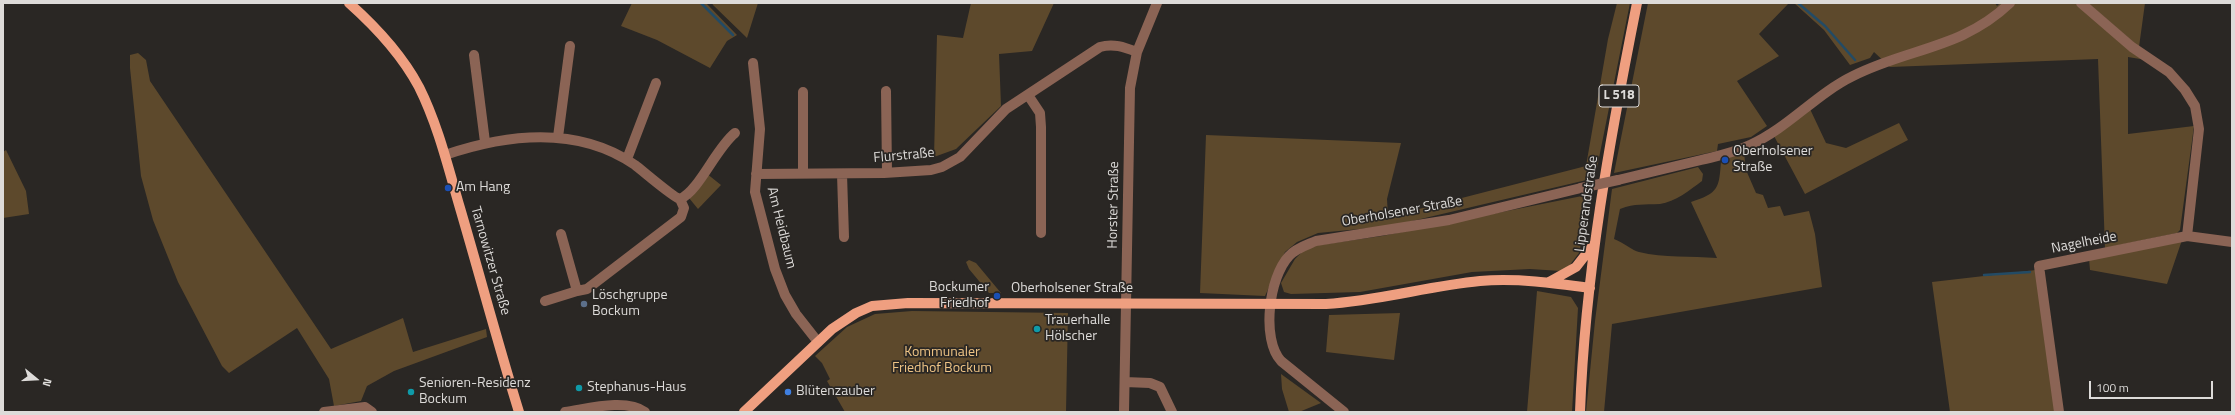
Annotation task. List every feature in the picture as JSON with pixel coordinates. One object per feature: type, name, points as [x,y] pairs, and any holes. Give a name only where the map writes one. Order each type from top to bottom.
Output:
[{"type":"main road","name":"Tarnowitzer Straße","points":[[349,3],[369,20],[408,68],[426,103],[444,155],[518,412]]},
{"type":"main road","name":"Lipperandstraße","points":[[1580,412],[1595,242],[1606,169],[1638,3]]},
{"type":"main road","name":"L 518","points":[[1547,282],[1576,267],[1590,251],[1595,242]]},
{"type":"main road","name":"Oberholsener Straße","points":[[744,412],[818,342],[847,318],[866,308],[879,305],[908,303],[1272,305],[1359,302],[1482,281],[1547,282],[1590,288]]},
{"type":"street","name":"Horster Straße","points":[[1124,412],[1130,88],[1137,52],[1157,3]]},
{"type":"street","name":"Oberholsener Straße","points":[[1272,305],[1275,280],[1289,255],[1300,247],[1316,241],[1449,220],[1724,154],[1750,145],[1852,76],[1874,66],[1933,48],[1969,33],[1985,24],[2010,3]]},
{"type":"street","points":[[2081,3],[2132,47],[2168,72],[2185,90],[2195,106],[2199,129],[2187,236]]},
{"type":"street","name":"Flurstraße","points":[[756,174],[887,173],[931,170],[942,167],[960,157],[1006,109],[1100,47],[1108,44],[1120,46],[1137,52]]},
{"type":"street","points":[[558,137],[570,46]]},
{"type":"street","points":[[474,55],[485,142]]},
{"type":"street","name":"Am Heidbaum","points":[[754,63],[760,129],[755,192],[775,269],[785,295],[796,314],[818,342]]},
{"type":"street","points":[[627,160],[656,83]]},
{"type":"street","points":[[886,91],[887,173]]},
{"type":"street","points":[[803,92],[803,173]]},
{"type":"street","points":[[1028,95],[1040,113],[1041,233]]},
{"type":"street","points":[[680,199],[694,186],[727,139],[735,133]]},
{"type":"street","points":[[444,155],[485,142],[523,137],[558,137],[590,144],[627,160],[658,182],[675,198],[680,199]]},
{"type":"street","points":[[842,174],[844,237]]},
{"type":"street","points":[[545,302],[595,283],[681,217],[684,208],[680,199]]},
{"type":"street","points":[[561,234],[577,291]]},
{"type":"street","name":"Nagelheide","points":[[2059,412],[2039,266],[2187,236],[2232,242]]},
{"type":"street","points":[[1272,305],[1272,344],[1278,357],[1344,412]]},
{"type":"street","points":[[1125,382],[1150,383],[1160,386],[1172,412]]},
{"type":"street","points":[[565,412],[623,405],[639,408],[645,412]]},
{"type":"street","points":[[324,412],[369,410]]},
{"type":"green space","points":[[632,3],[706,3],[737,35],[727,41],[710,68],[657,40],[621,26]]},
{"type":"green space","points":[[712,3],[758,3],[747,38],[713,5]]},
{"type":"green space","points":[[971,3],[1054,3],[1032,51],[999,54],[1001,106],[956,149],[934,157],[937,35],[963,38]]},
{"type":"green space","points":[[1617,3],[1630,3],[1595,178],[1391,226],[1318,233],[1297,242],[1285,252],[1265,296],[1200,293],[1206,135],[1401,143],[1387,199],[1388,217],[1586,166],[1608,39]]},
{"type":"green space","points":[[1648,3],[1789,3],[1759,34],[1779,56],[1737,81],[1767,126],[1751,137],[1718,144],[1717,151],[1614,173]]},
{"type":"green space","points":[[1794,3],[1995,3],[1997,6],[2000,3],[2078,3],[2146,60],[2128,57],[2128,134],[2194,126],[2180,230],[2177,233],[2105,248],[2098,59],[1890,67],[1874,52],[1870,58],[1850,65],[1824,30]]},
{"type":"green space","points":[[2088,3],[2145,3],[2139,47]]},
{"type":"green space","points":[[138,53],[146,60],[150,81],[331,349],[403,318],[413,352],[486,329],[487,337],[394,371],[367,386],[361,401],[334,406],[329,379],[297,328],[229,373],[222,366],[178,282],[153,220],[141,176],[130,68],[130,55]]},
{"type":"green space","points":[[1810,109],[1826,143],[1846,148],[1899,123],[1908,140],[1805,194],[1774,136]]},
{"type":"green space","points":[[6,150],[26,191],[29,214],[3,218],[3,152]]},
{"type":"green space","points":[[1744,153],[1746,170],[1756,193],[1763,195],[1768,208],[1780,206],[1784,216],[1809,211],[1815,234],[1822,287],[1612,324],[1604,412],[1586,412],[1595,321],[1612,189],[1698,167],[1703,174],[1702,181],[1677,198],[1666,203],[1635,205],[1620,209],[1614,239],[1637,251],[1648,254],[1717,258],[1691,202],[1707,196],[1716,188],[1721,161],[1726,157]]},
{"type":"green space","points":[[706,173],[721,185],[698,209],[689,198]]},
{"type":"green space","points":[[1592,194],[1579,253],[1569,266],[1561,271],[1530,269],[1472,272],[1360,292],[1291,294],[1284,292],[1281,283],[1295,259],[1305,249],[1319,245],[1382,236]]},
{"type":"green space","points":[[2182,240],[2167,284],[2090,270],[2089,259]]},
{"type":"green space","points":[[969,260],[976,263],[1001,293],[989,293],[969,269],[966,262]]},
{"type":"green space","points":[[2036,270],[2057,412],[1950,412],[1932,282]]},
{"type":"green space","points":[[1537,291],[1571,297],[1578,308],[1572,412],[1527,412]]},
{"type":"green space","name":"Kommunaler Friedhof Bockum","points":[[912,311],[1068,313],[1066,412],[845,412],[827,381],[830,379],[822,363],[815,356],[847,327],[875,314]]},
{"type":"green space","points":[[1400,313],[1394,360],[1326,352],[1329,315]]},
{"type":"green space","points":[[1281,374],[1321,403],[1299,412],[1289,412],[1282,389]]},
{"type":"waterway","points":[[701,3],[733,35]]},
{"type":"waterway","points":[[1798,3],[1825,26],[1855,60]]},
{"type":"waterway","points":[[1984,275],[2030,272]]},
{"type":"place","name":"Oberholsener Straße","points":[[1725,160]]},
{"type":"place","name":"Am Hang","points":[[448,188]]},
{"type":"place","name":"Bockumer Friedhof","points":[[997,296]]},
{"type":"place","name":"Löschgruppe Bockum","points":[[584,304]]},
{"type":"place","name":"Trauerhalle Hölscher","points":[[1037,329]]},
{"type":"place","name":"Stephanus-Haus","points":[[579,388]]},
{"type":"place","name":"Senioren-Residenz Bockum","points":[[411,392]]},
{"type":"place","name":"Blütenzauber","points":[[788,392]]}]
